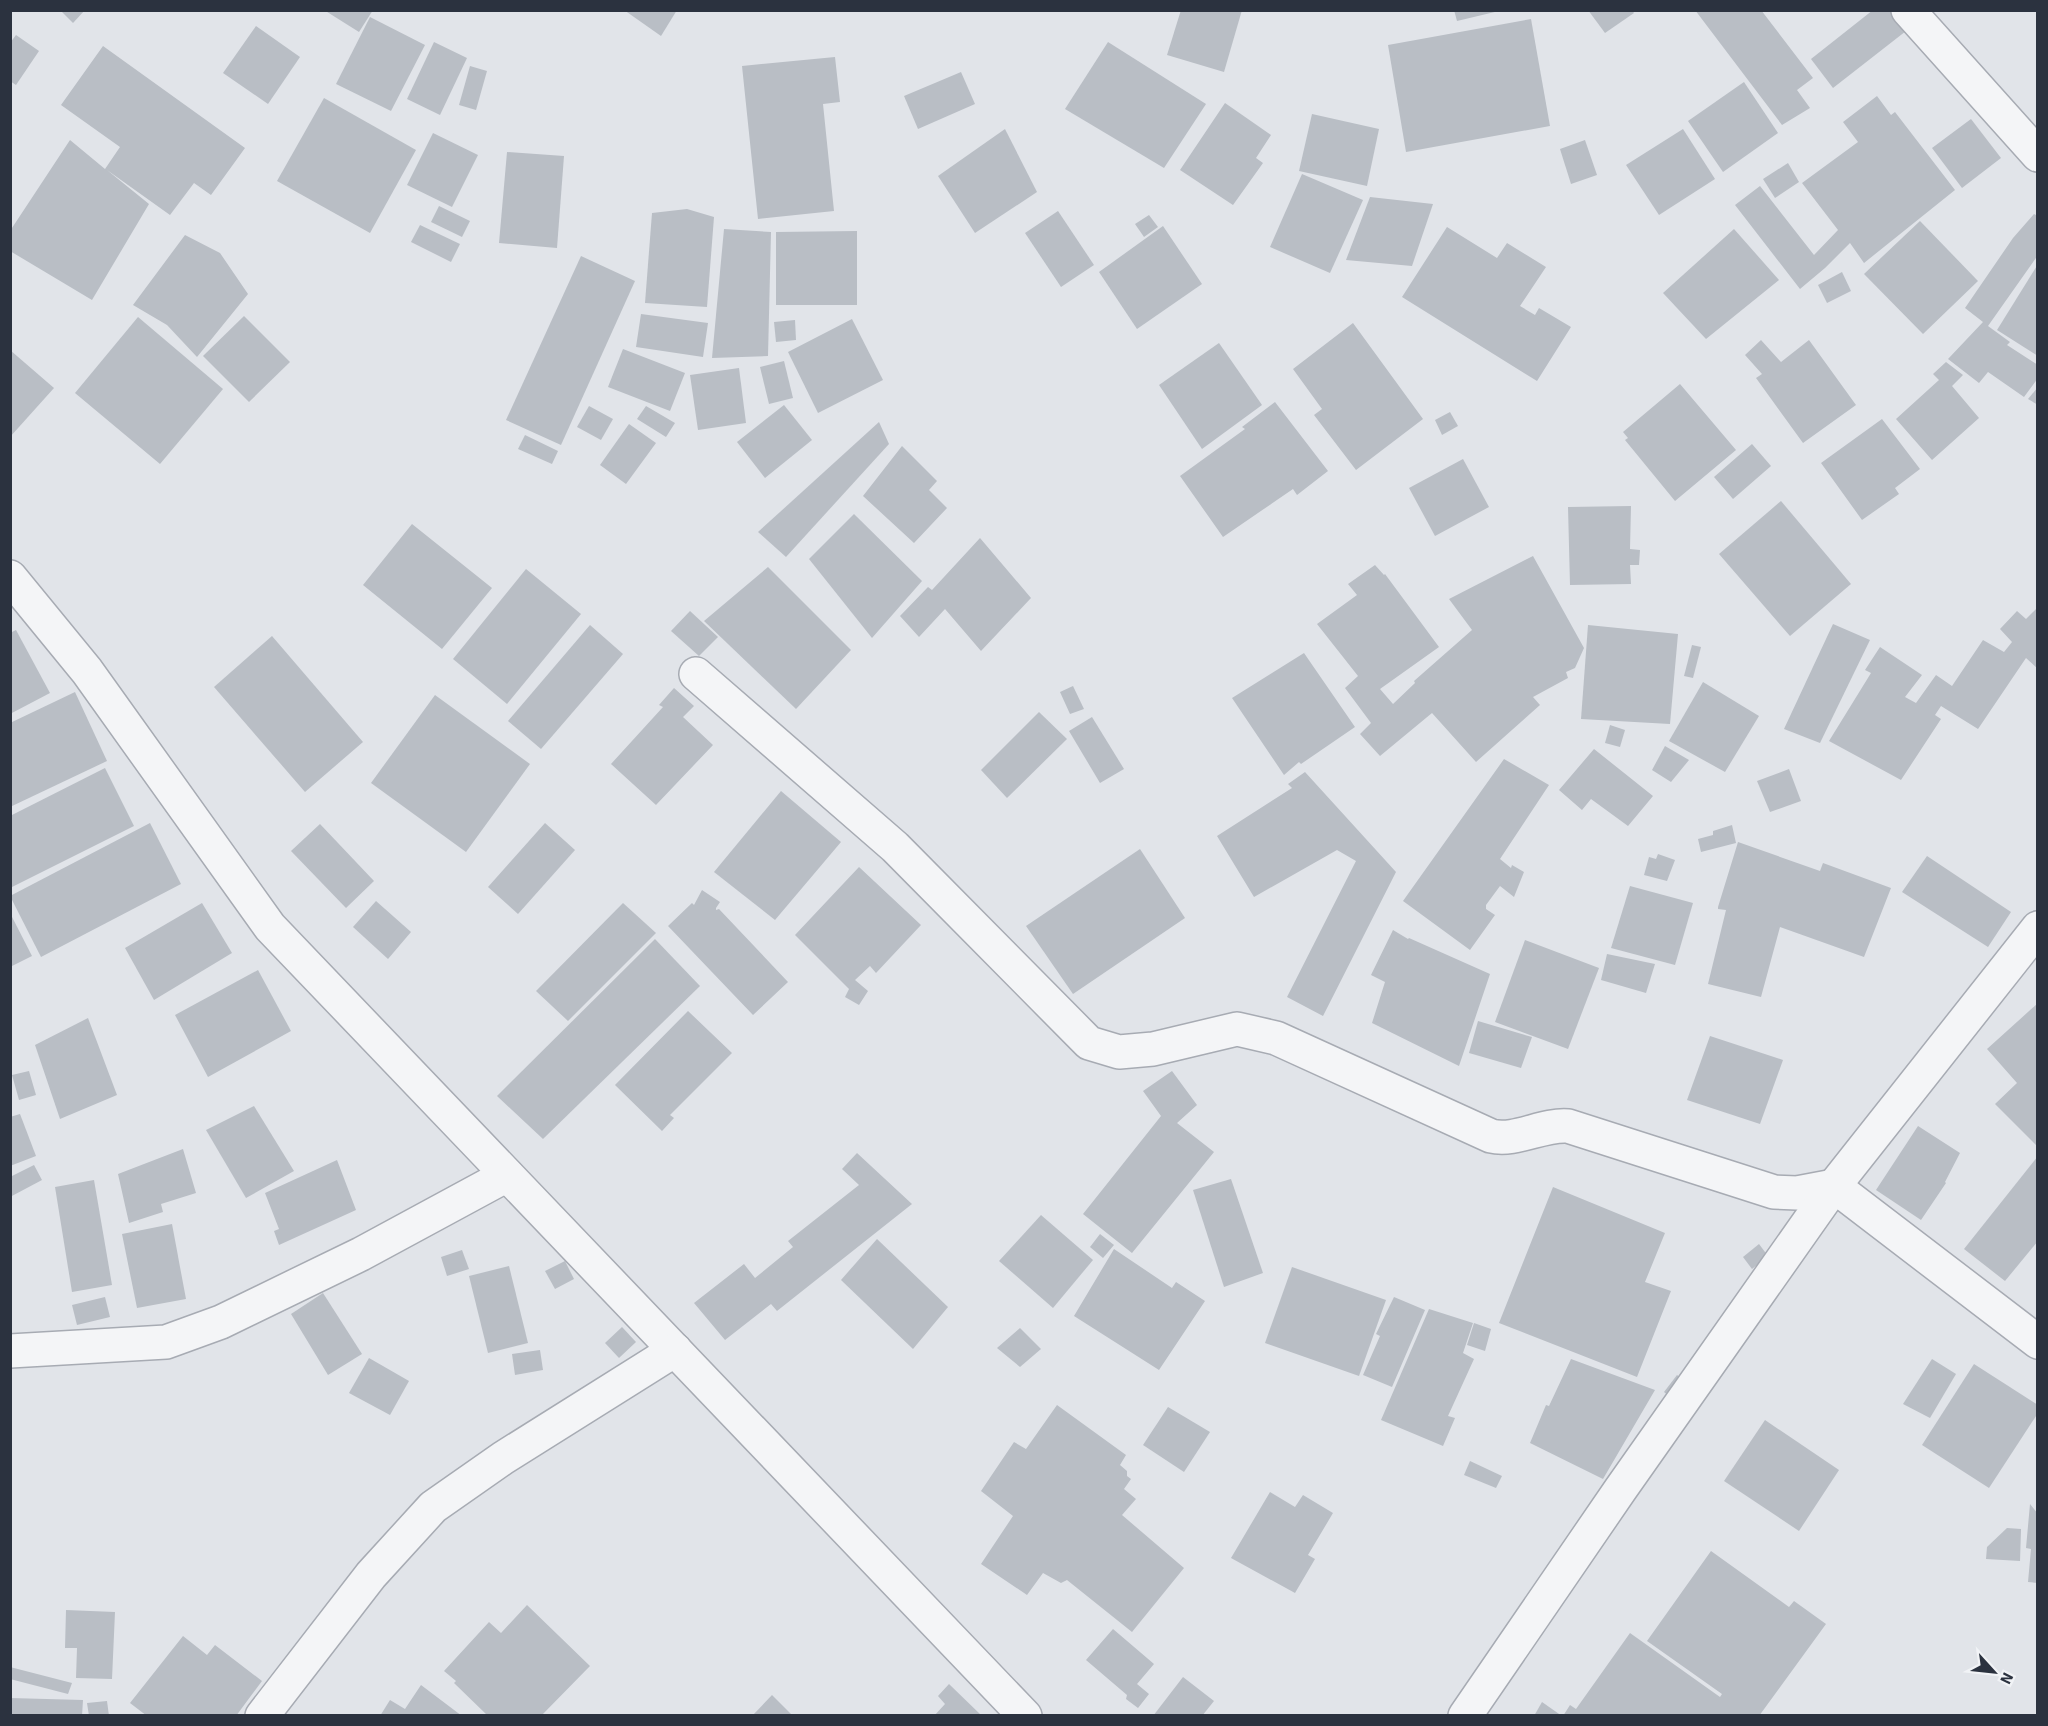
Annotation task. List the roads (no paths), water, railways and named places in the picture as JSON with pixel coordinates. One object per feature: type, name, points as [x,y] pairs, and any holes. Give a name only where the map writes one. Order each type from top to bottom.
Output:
[{"type":"street","points":[[1908,10],[2037,154]]},
{"type":"street","points":[[10,577],[87,671],[270,927],[1025,1716]]},
{"type":"street","points":[[696,674],[895,848],[1089,1043],[1119,1052],[1153,1049],[1237,1029],[1276,1038],[1500,1139],[1556,1125],[1568,1126],[1774,1192],[1797,1193],[1834,1186],[2037,1342]]},
{"type":"street","points":[[1465,1716],[1620,1490],[1834,1186],[2037,928]]},
{"type":"street","points":[[10,1351],[166,1342],[221,1322],[361,1254],[507,1175]]},
{"type":"street","points":[[262,1716],[371,1575],[433,1507],[503,1458],[675,1350]]}]
